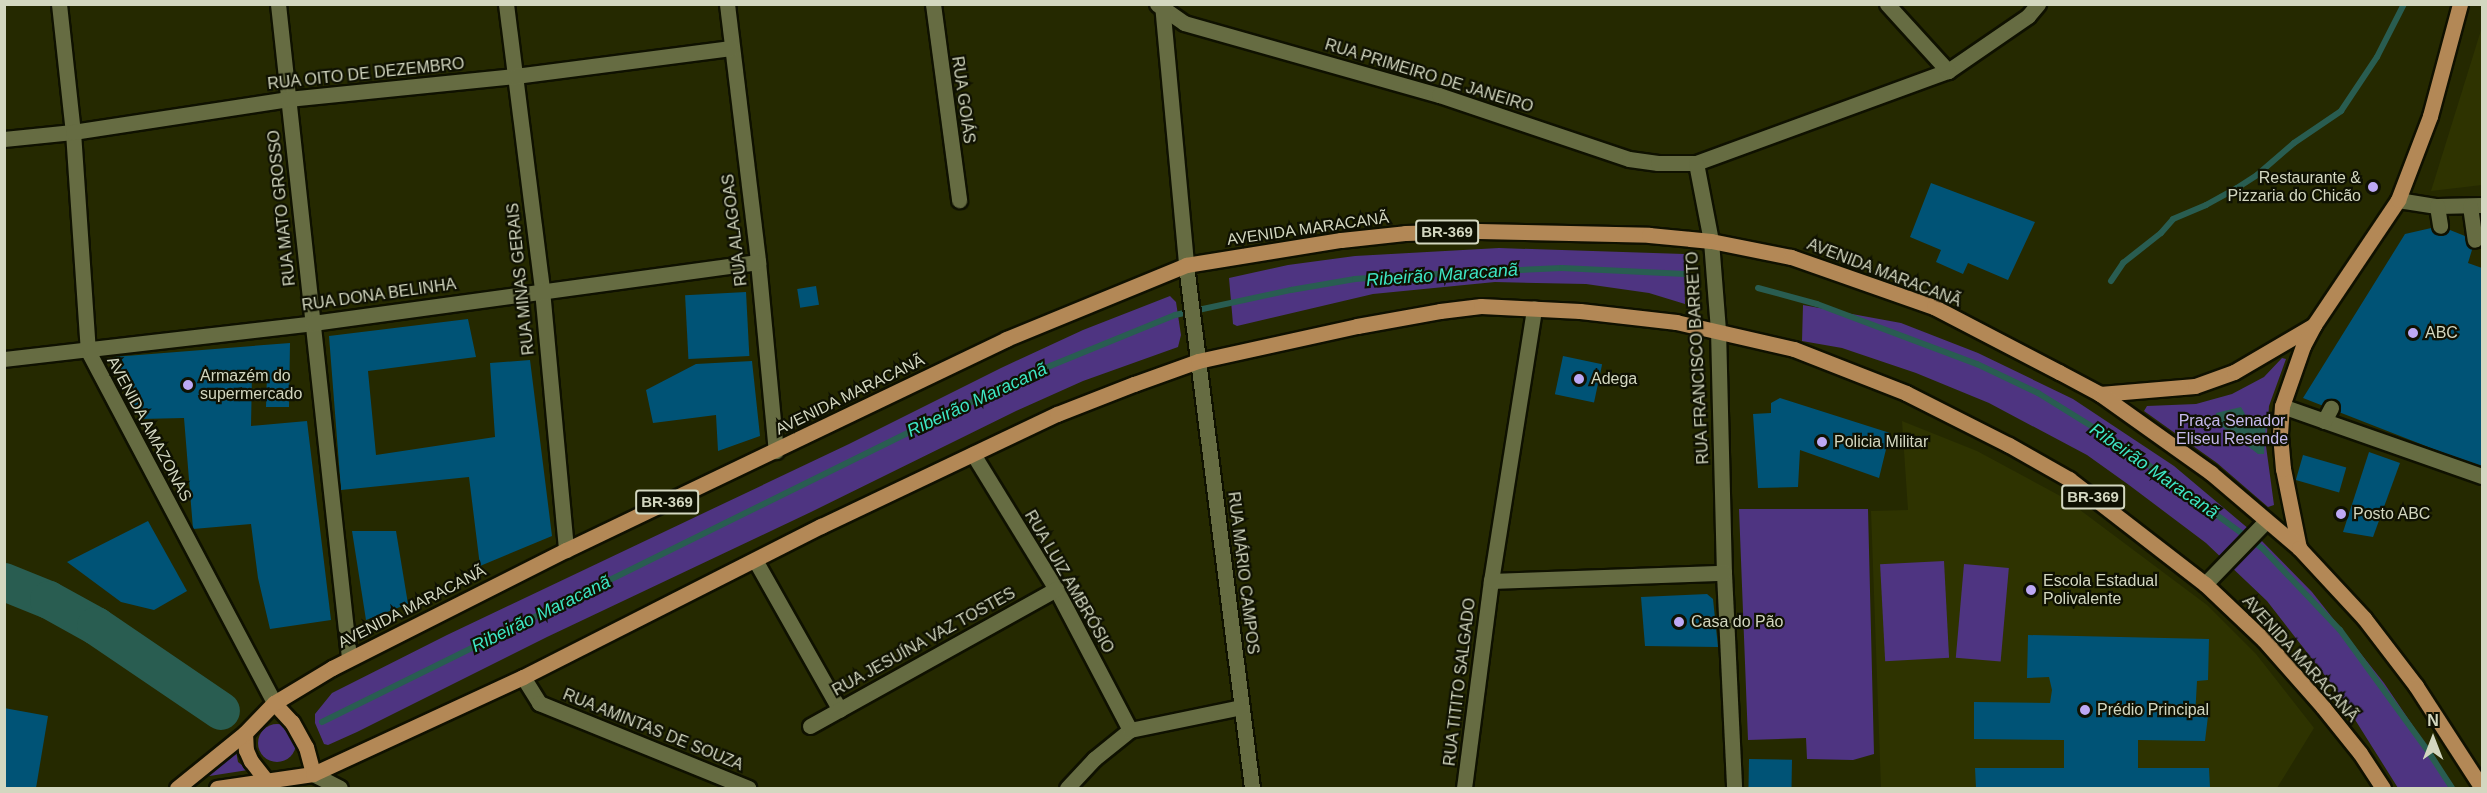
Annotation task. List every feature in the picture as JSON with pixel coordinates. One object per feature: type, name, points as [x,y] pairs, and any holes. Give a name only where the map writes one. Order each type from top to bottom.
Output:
[{"type":"main road","points":[[2299,548],[2283,469],[2280,434],[2282,406],[2303,346],[2314,325],[2398,200],[2430,116],[2460,4]]},
{"type":"main road","name":"AVENIDA MARACANÃ","points":[[177,789],[244,733],[274,703],[349,658],[566,550],[1006,339],[1186,265],[1341,240],[1405,233],[1538,231],[1711,241],[1791,257],[1934,308],[2100,394],[2211,473],[2261,526],[2299,548],[2364,618],[2416,686],[2482,788]]},
{"type":"main road","name":"AVENIDA MARACANÃ","points":[[217,789],[313,774],[523,677],[755,560],[1057,414],[1198,361],[1440,310],[1481,306],[1534,308],[1676,322],[1718,329],[1794,349],[1906,393],[1963,420],[2069,479],[2205,584],[2264,640],[2323,707],[2360,753],[2383,789]]},
{"type":"main road","points":[[2100,394],[2195,386],[2234,372],[2314,325]]},
{"type":"main road","points":[[274,703],[292,722],[306,747],[313,774]]},
{"type":"main road","points":[[244,733],[246,750],[251,761],[266,780]]},
{"type":"street","name":"AVENIDA AMAZONAS","points":[[59,4],[73,132],[88,351],[274,703]]},
{"type":"street","name":"RUA MATO GROSSO","points":[[278,4],[349,658]]},
{"type":"street","name":"RUA MINAS GERAIS","points":[[506,4],[542,290],[566,550]]},
{"type":"street","name":"RUA ALAGOAS","points":[[727,4],[758,261],[776,451]]},
{"type":"street","name":"RUA GOIÁS","points":[[933,4],[958,200]]},
{"type":"street","points":[[1887,4],[1948,71]]},
{"type":"street","points":[[1696,164],[1948,71],[2028,16],[2038,4]]},
{"type":"street","name":"RUA PRIMEIRO DE JANEIRO","points":[[1160,6],[1184,23],[1439,95],[1629,159],[1658,164],[1696,164]]},
{"type":"street","name":"RUA MÁRIO CAMPOS","points":[[1160,6],[1186,265],[1252,789]]},
{"type":"street","name":"RUA OITO DE DEZEMBRO","points":[[4,139],[73,132],[288,99],[515,76],[731,48]]},
{"type":"street","name":"RUA FRANCISCO BARRETO","points":[[1696,164],[1711,241],[1718,329],[1724,573],[1734,789]]},
{"type":"street","points":[[2398,200],[2438,206],[2476,205],[2475,240]]},
{"type":"street","points":[[2438,206],[2440,226]]},
{"type":"street","name":"RUA DONA BELINHA","points":[[4,359],[313,323],[758,261]]},
{"type":"street","name":"RUA TITITO SALGADO","points":[[1464,789],[1491,580],[1534,308]]},
{"type":"street","points":[[2282,406],[2327,414],[2482,476]]},
{"type":"street","name":"RUA LUIZ AMBRÓSIO","points":[[973,454],[1056,589],[1130,730]]},
{"type":"street","points":[[2205,584],[2261,526]]},
{"type":"street","points":[[755,560],[840,710]]},
{"type":"street","points":[[1491,580],[1724,573]]},
{"type":"street","name":"RUA JESUÍNA VAZ TOSTES","points":[[810,726],[1056,589]]},
{"type":"street","name":"RUA AMINTAS DE SOUZA","points":[[523,677],[539,703],[748,789]]},
{"type":"street","points":[[1067,789],[1094,759],[1130,730],[1241,707]]},
{"type":"street","points":[[313,774],[340,789]]},
{"type":"shaded area","points":[[2482,27],[2482,185],[2431,191]]},
{"type":"shaded area","name":"Escola Estadual Polivalente","points":[[1902,421],[1977,451],[2064,498],[2207,605],[2256,654],[2314,728],[2277,788],[1881,788],[1871,511],[1908,510]]},
{"type":"green space","points":[[1499,248],[1684,254],[1685,304],[1649,293],[1586,284],[1495,282],[1373,294],[1237,326],[1233,324],[1229,278],[1288,265],[1355,256]]},
{"type":"green space","points":[[1170,296],[1176,302],[1181,335],[1178,347],[1083,381],[1016,411],[811,512],[547,637],[357,732],[328,745],[324,744],[315,723],[315,714],[332,693],[447,635],[849,444],[1001,368],[1083,330]]},
{"type":"green space","points":[[1803,305],[1901,323],[1978,353],[2073,399],[2174,466],[2256,535],[2312,592],[2384,683],[2455,788],[2398,788],[2337,691],[2267,601],[2206,543],[2129,485],[2087,455],[1989,403],[1916,373],[1842,348],[1802,341]]},
{"type":"green space","name":"Praça Senador Eliseu Resende","points":[[2282,358],[2286,359],[2269,406],[2266,446],[2274,505],[2268,507],[2217,463],[2144,411],[2147,406],[2196,404],[2232,394],[2264,377]]},
{"type":"green space","points":[[1739,509],[1868,509],[1874,754],[1853,760],[1807,759],[1806,738],[1748,740]]},
{"type":"green space","points":[[1944,561],[1949,658],[1885,661],[1880,564]]},
{"type":"green space","points":[[1964,564],[2009,568],[2001,662],[1956,658]]},
{"type":"green space","points":[[277,724],[290,730],[296,743],[290,756],[277,762],[264,756],[258,743],[264,730]]},
{"type":"green space","points":[[236,751],[238,762],[248,770],[203,777]]},
{"type":"water","points":[[2241,407],[2245,414],[2245,426],[2257,426],[2258,423],[2266,422],[2264,454],[2258,454],[2215,421],[2216,413]]},
{"type":"building","points":[[1931,183],[2035,222],[2008,280],[1968,263],[1963,274],[1936,262],[1941,250],[1910,237]]},
{"type":"building","name":"ABC","points":[[2440,226],[2475,240],[2468,263],[2482,268],[2482,468],[2303,398],[2405,234]]},
{"type":"building","points":[[816,286],[819,305],[800,308],[797,289]]},
{"type":"building","points":[[746,292],[749,356],[688,359],[685,295]]},
{"type":"building","points":[[468,319],[476,357],[368,371],[376,455],[495,437],[490,363],[530,360],[552,536],[480,566],[469,477],[341,490],[329,336]]},
{"type":"building","points":[[290,343],[289,407],[266,407],[267,374],[252,374],[251,426],[307,421],[331,620],[270,629],[258,578],[251,524],[193,529],[184,418],[140,419],[113,357]]},
{"type":"building","name":"Adega","points":[[1563,356],[1602,364],[1594,402],[1555,394]]},
{"type":"building","points":[[752,361],[760,436],[718,451],[716,415],[653,423],[646,390],[696,364]]},
{"type":"building","name":"Policia Militar","points":[[1780,398],[1890,433],[1879,478],[1800,450],[1798,487],[1758,488],[1753,414],[1771,413],[1771,403]]},
{"type":"building","points":[[2369,452],[2400,463],[2373,537],[2343,532]]},
{"type":"building","points":[[2303,455],[2346,467],[2339,492],[2296,480]]},
{"type":"building","points":[[148,521],[187,591],[154,610],[121,602],[67,562]]},
{"type":"building","points":[[352,531],[396,531],[408,604],[366,620]]},
{"type":"building","name":"Casa do Pão","points":[[1707,594],[1713,599],[1718,647],[1645,646],[1641,597]]},
{"type":"building","name":"Prédio Principal","points":[[2028,635],[2209,639],[2208,680],[2197,681],[2195,717],[2208,716],[2205,741],[2138,740],[2138,768],[2209,768],[2210,788],[1976,788],[1975,768],[2064,768],[2064,740],[1974,739],[1974,702],[2050,703],[2052,690],[2049,677],[2027,678]]},
{"type":"building","points":[[4,708],[48,716],[36,788],[4,788]]},
{"type":"building","points":[[1749,759],[1792,760],[1792,788],[1748,788]]},
{"type":"waterway","points":[[2111,281],[2123,263],[2161,233],[2173,219],[2237,188],[2257,175],[2294,143],[2341,111],[2377,57],[2404,4]]},
{"type":"waterway","name":"Ribeirão Maracanã","points":[[322,722],[954,410],[1050,366],[1175,315],[1355,279],[1562,268],[1685,274]]},
{"type":"waterway","name":"Ribeirão Maracanã","points":[[1758,288],[1817,304],[1977,364],[2038,393],[2117,442],[2263,549],[2340,630],[2428,751],[2452,788]]},
{"type":"waterway","name":"Ribeirão Maracanã","points":[[4,582],[49,600],[96,626],[221,711]]},
{"type":"place","name":"Restaurante & Pizzaria do Chicão","points":[[2373,187]]},
{"type":"place","name":"ABC","points":[[2413,333]]},
{"type":"place","name":"Adega","points":[[1579,379]]},
{"type":"place","name":"Armazém do supermercado","points":[[188,385]]},
{"type":"place","name":"Policia Militar","points":[[1822,442]]},
{"type":"place","name":"Posto ABC","points":[[2341,514]]},
{"type":"place","name":"Escola Estadual Polivalente","points":[[2031,590]]},
{"type":"place","name":"Casa do Pão","points":[[1679,622]]},
{"type":"place","name":"Prédio Principal","points":[[2085,710]]}]
